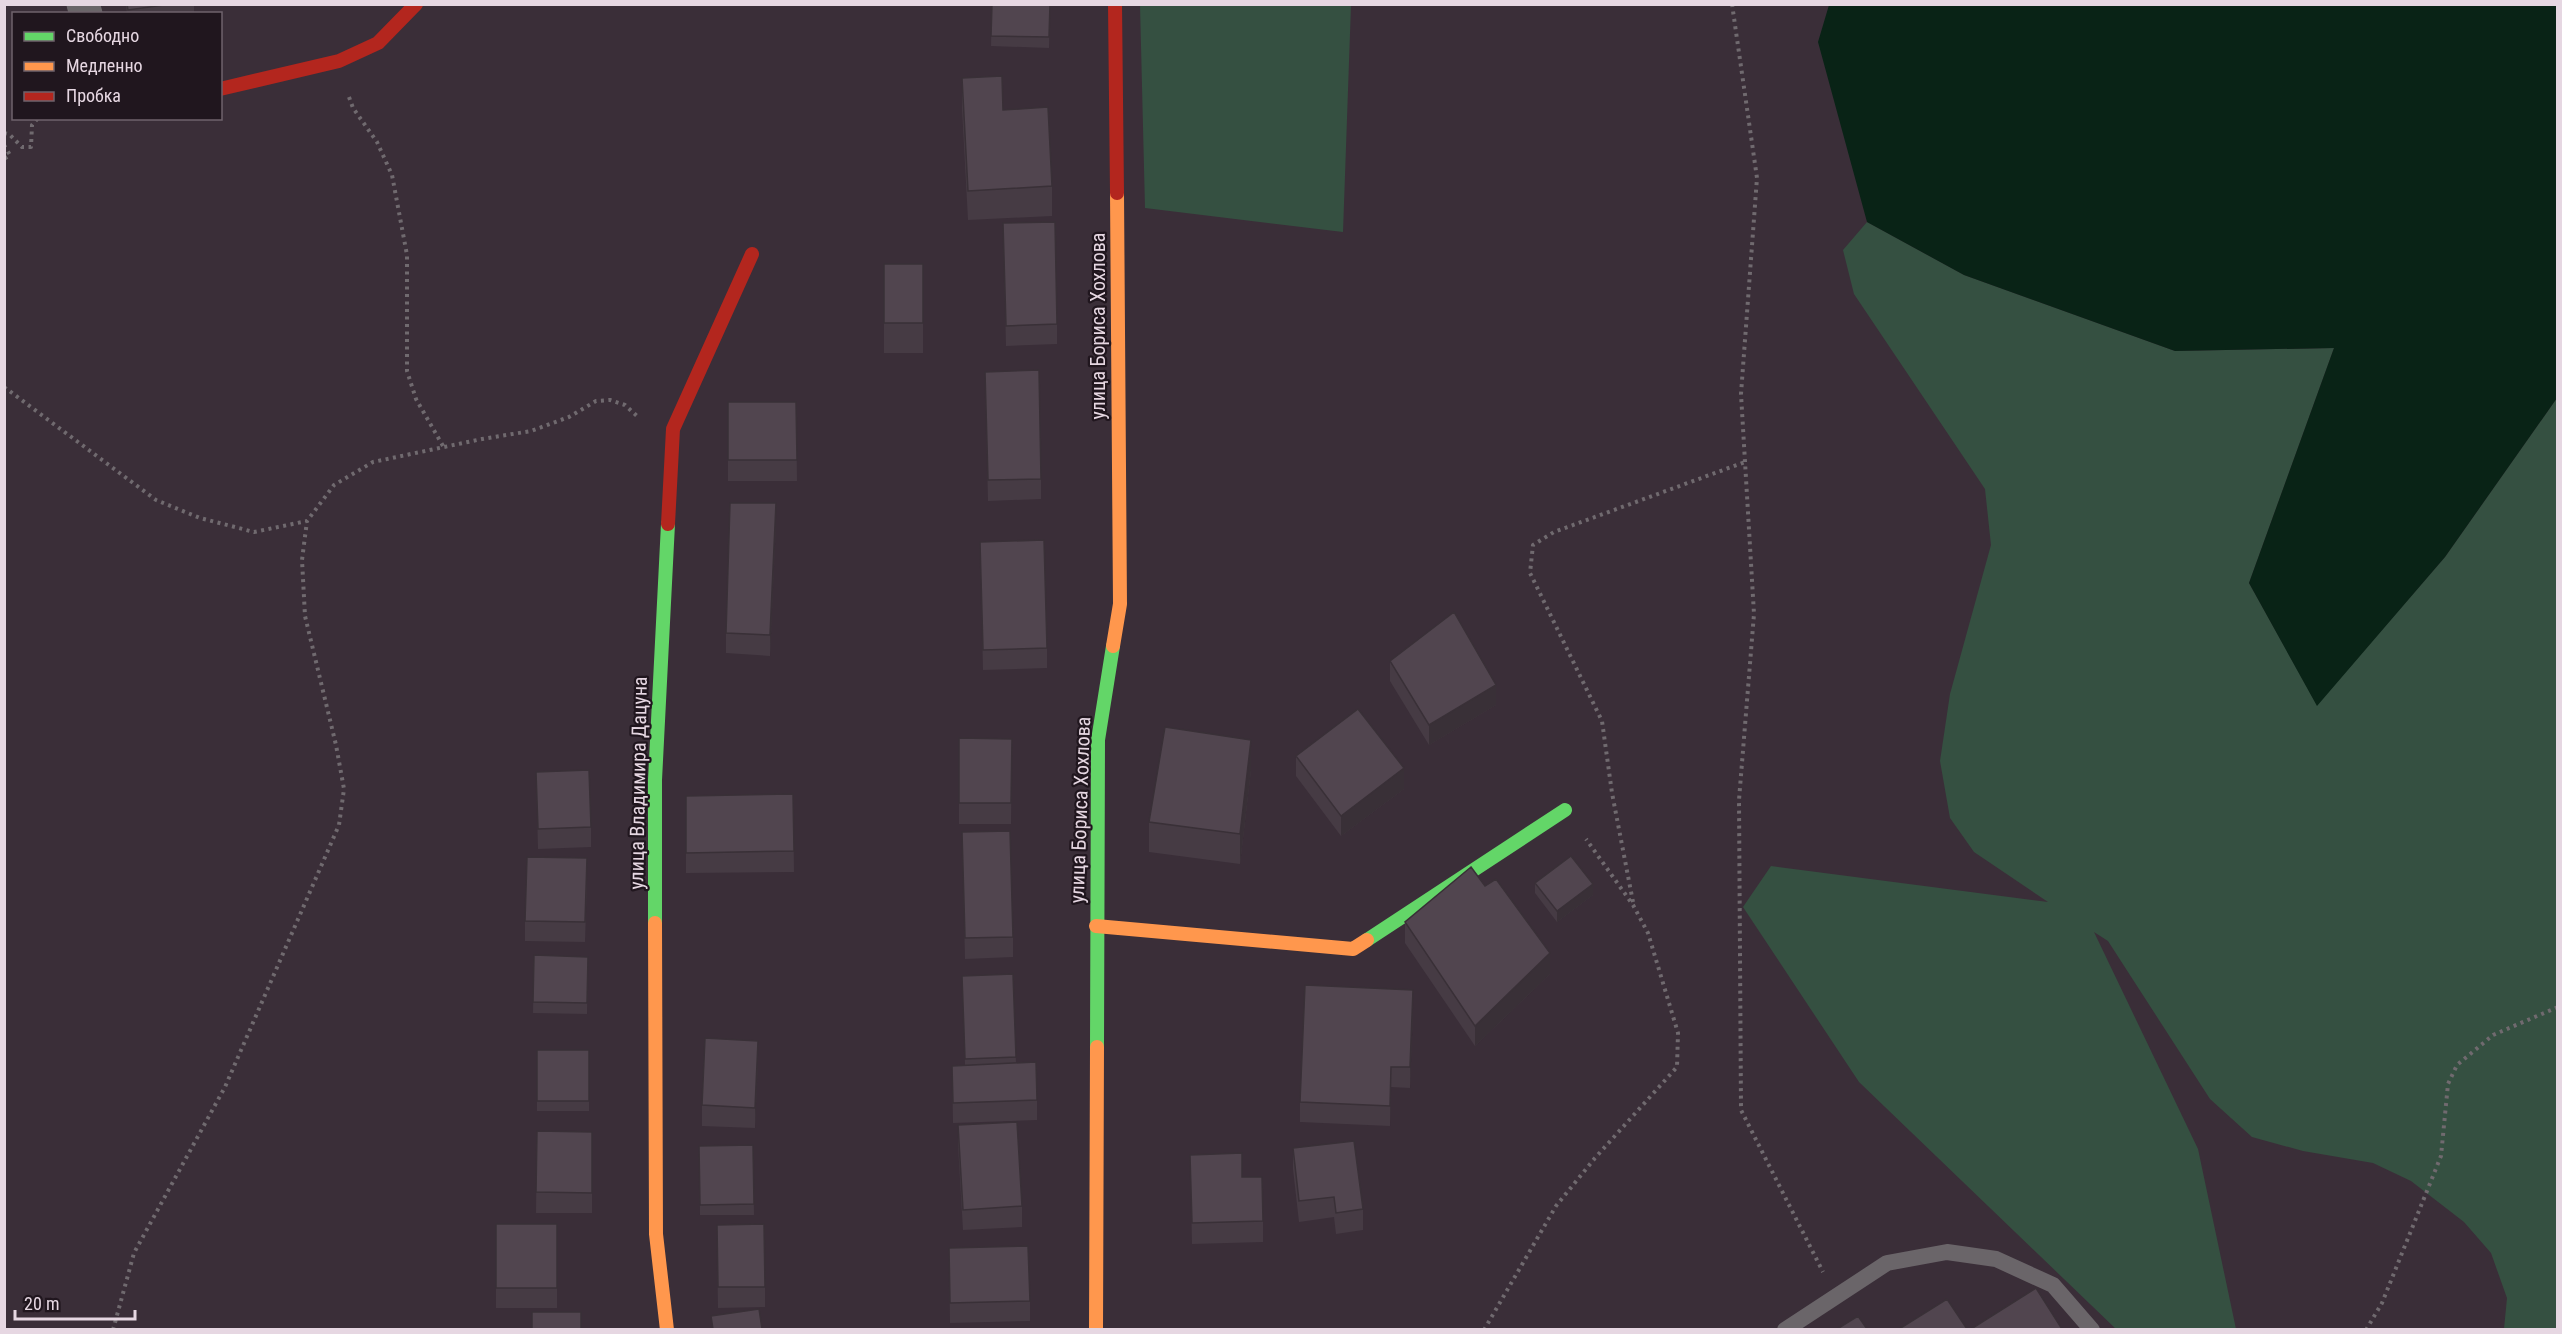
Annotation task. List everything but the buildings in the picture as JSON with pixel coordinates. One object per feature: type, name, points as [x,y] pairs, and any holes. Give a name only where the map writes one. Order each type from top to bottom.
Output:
[{"type":"street","points":[[222,89],[339,61],[378,43],[416,4]]},
{"type":"street","name":"улица Бориса Хохлова","points":[[1096,1329],[1098,740],[1120,604],[1116,4]]},
{"type":"street","name":"улица Владимира Дацуна","points":[[667,1329],[656,1234],[655,780],[673,429],[753,254]]},
{"type":"street","points":[[1096,926],[1353,949],[1565,810]]},
{"type":"lane","points":[[1785,1329],[1887,1263],[1947,1252],[1996,1259],[2053,1285],[2092,1329]]},
{"type":"path","points":[[1732,4],[1757,178],[1741,394],[1754,614],[1739,800],[1741,1110],[1836,1297]]},
{"type":"path","points":[[339,61],[352,108],[377,142],[392,175],[407,255],[406,371],[416,399],[443,446]]},
{"type":"path","points":[[4,133],[9,134],[22,147],[31,147],[32,125],[36,120]]},
{"type":"path","points":[[4,145],[10,155],[4,159]]},
{"type":"path","points":[[4,387],[156,500],[200,518],[254,532],[307,521]]},
{"type":"path","points":[[113,1329],[134,1254],[225,1088],[339,825],[344,789],[336,745],[305,616],[302,560],[307,521],[334,485],[373,462],[443,446],[531,431],[569,417],[597,400],[610,400],[625,405],[640,419],[673,429]]},
{"type":"path","points":[[1633,905],[1612,793],[1602,722],[1530,573],[1533,545],[1554,532],[1745,462]]},
{"type":"path","points":[[1484,1329],[1556,1206],[1594,1158],[1677,1067],[1678,1033],[1648,933],[1633,905],[1565,810]]},
{"type":"path","points":[[2366,1329],[2382,1303],[2441,1156],[2448,1084],[2457,1065],[2493,1035],[2558,1007]]},
{"type":"shaded area","points":[[1140,5],[1351,5],[1343,232],[1145,208]]},
{"type":"shaded area","points":[[1829,5],[2557,5],[2557,398],[2445,557],[2317,706],[2249,583],[2334,348],[2175,351],[1964,275],[1867,222],[1818,42]]},
{"type":"shaded area","points":[[1867,222],[1964,275],[2175,351],[2334,348],[2249,583],[2317,705],[2445,557],[2557,398],[2557,1329],[2504,1329],[2507,1298],[2491,1253],[2464,1222],[2411,1181],[2373,1163],[2303,1151],[2252,1137],[2210,1099],[2108,941],[2094,932],[2198,1149],[2236,1329],[2116,1329],[1859,1082],[1743,907],[1771,866],[2048,902],[1974,852],[1950,818],[1940,761],[1950,694],[1991,545],[1985,489],[1854,294],[1843,250]]},
{"type":"traffic: fast","points":[[655,923],[655,780],[668,524]]},
{"type":"traffic: fast","points":[[1097,1047],[1098,740],[1113,646]]},
{"type":"traffic: fast","points":[[1367,940],[1565,810]]},
{"type":"traffic: slow","points":[[1113,646],[1120,604],[1117,193]]},
{"type":"traffic: slow","points":[[655,923],[656,1234],[667,1330]]},
{"type":"traffic: slow","points":[[1096,926],[1353,949],[1367,940]]},
{"type":"traffic: slow","points":[[1096,1330],[1097,1047]]},
{"type":"traffic: jam","points":[[222,89],[339,61],[378,43],[416,4]]},
{"type":"traffic: jam","points":[[1115,4],[1117,193]]},
{"type":"traffic: jam","points":[[668,524],[673,429],[752,254]]}]
